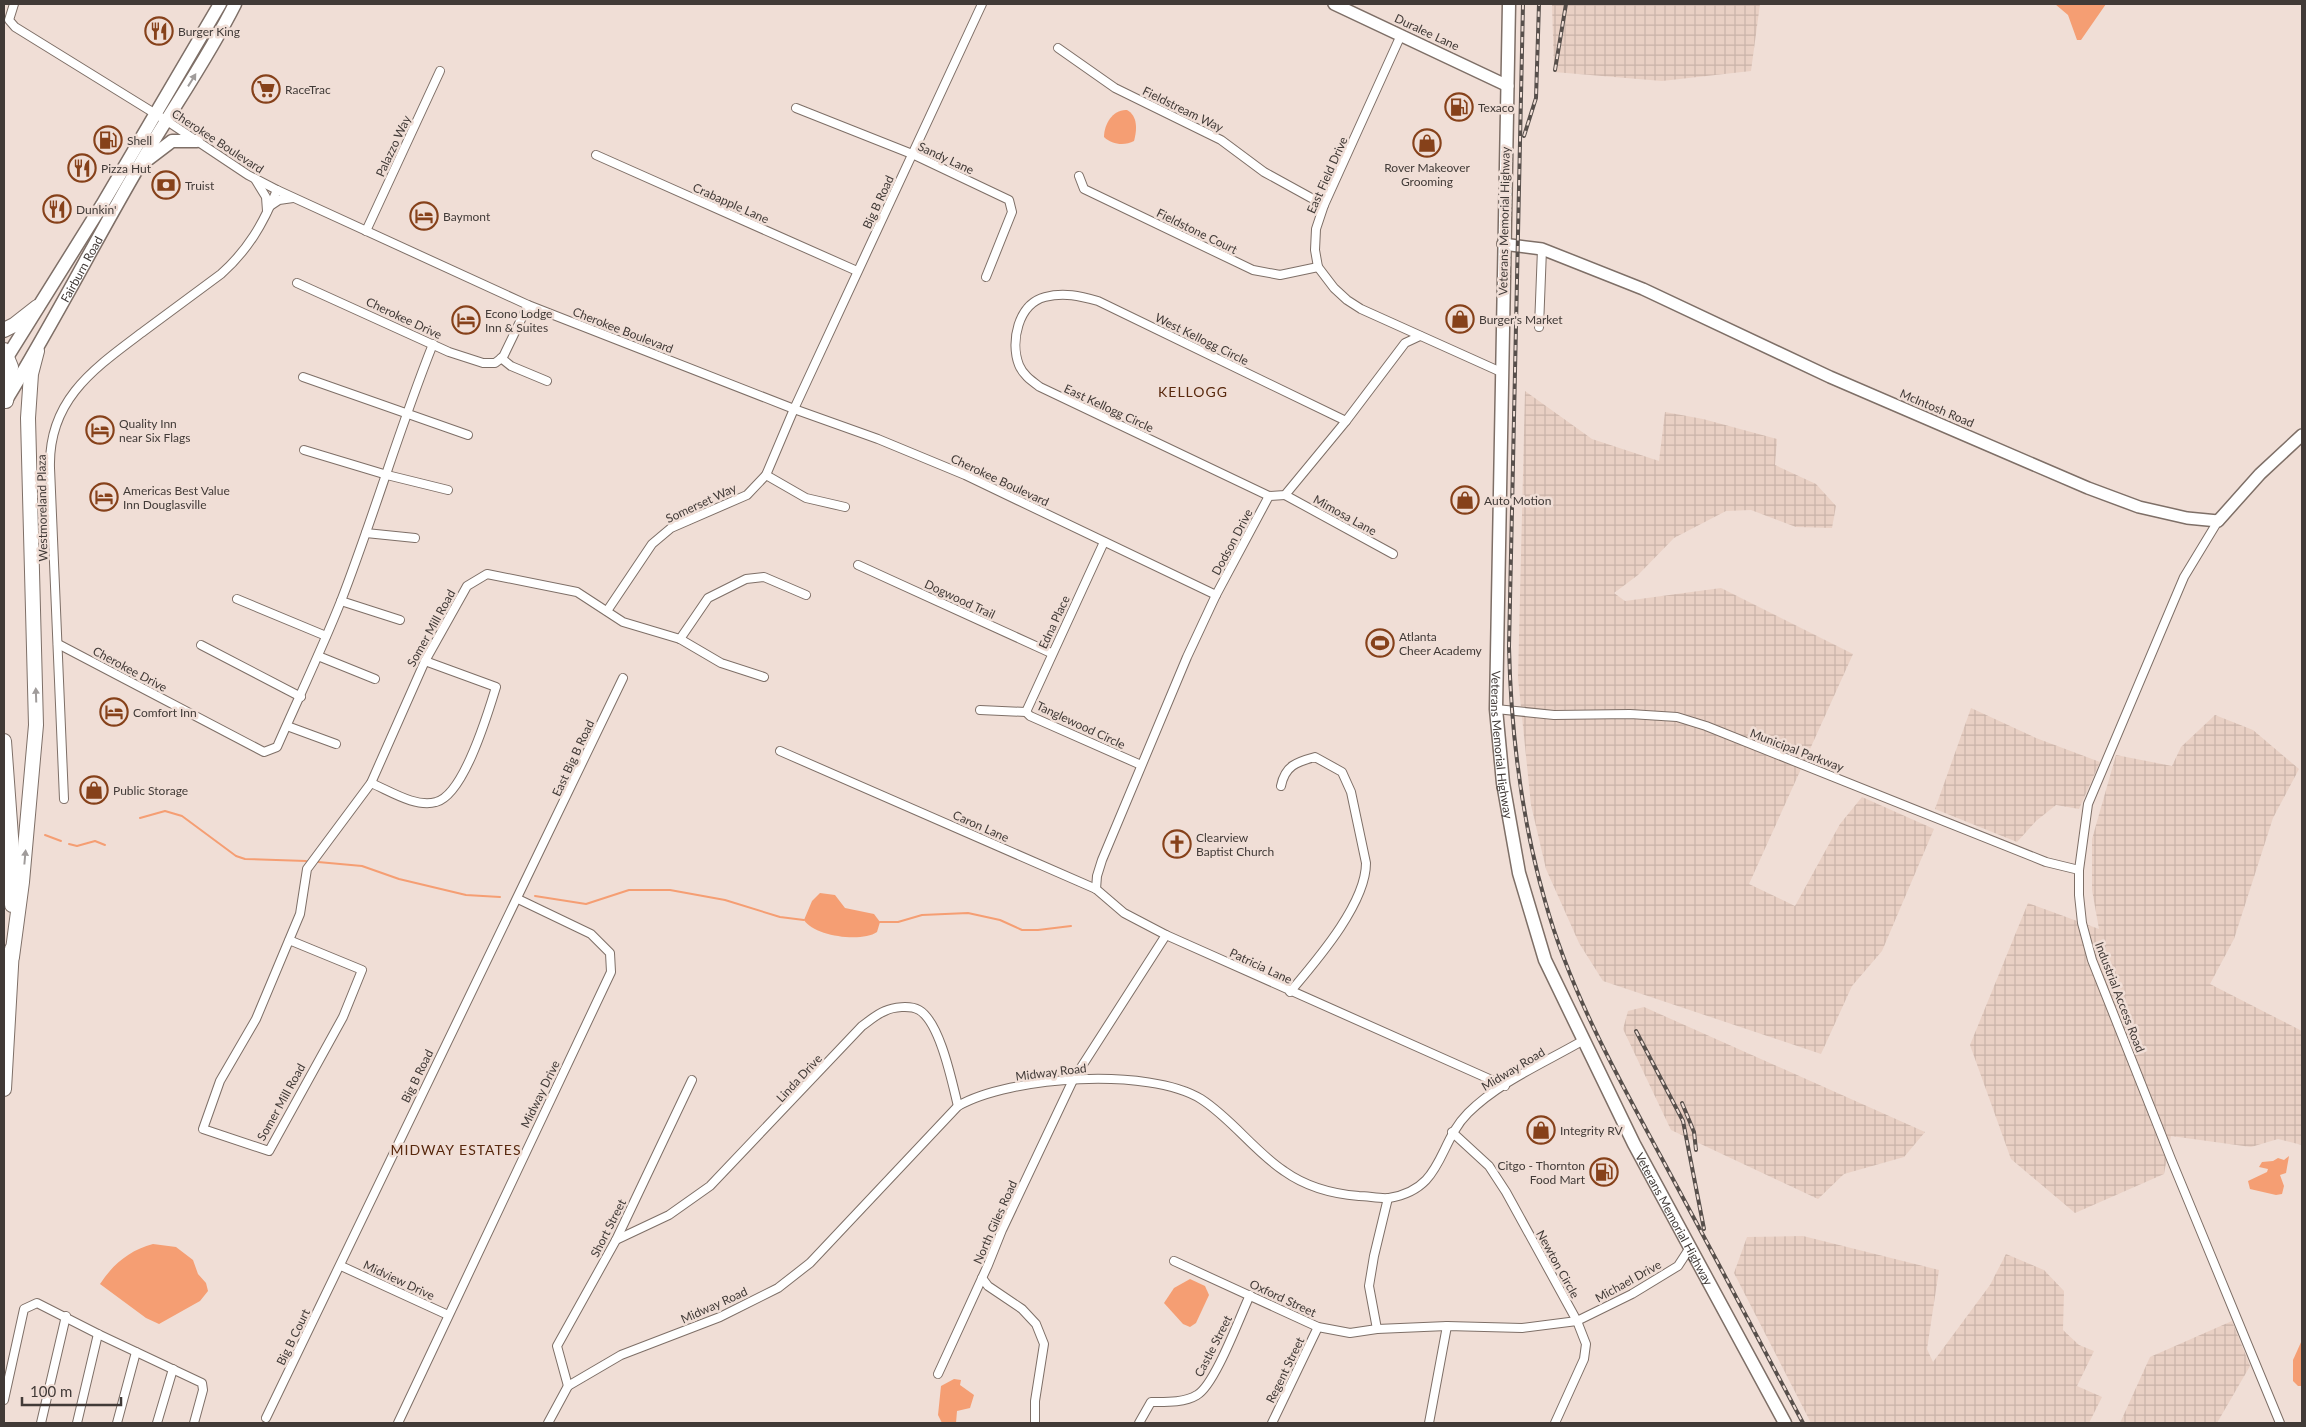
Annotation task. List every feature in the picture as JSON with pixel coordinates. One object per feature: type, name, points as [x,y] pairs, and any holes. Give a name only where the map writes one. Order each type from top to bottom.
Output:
[{"type":"highway","points":[[4,330],[14,326],[37,307]]},
{"type":"highway","points":[[12,957],[22,882],[36,725],[28,418],[31,374],[37,351]]},
{"type":"highway","points":[[5,356],[10,367],[7,395],[22,400],[28,418]]},
{"type":"highway","points":[[4,741],[12,850],[12,957],[4,1089]]},
{"type":"main road","name":"Fairburn Road","points":[[7,395],[37,351],[139,167],[161,118],[220,4]]},
{"type":"main road","name":"Fairburn Road","points":[[5,356],[161,118],[216,42],[235,4]]},
{"type":"main road","name":"Veterans Memorial Highway","points":[[1509,4],[1503,244],[1501,511],[1496,709],[1503,783],[1519,873],[1545,960],[1582,1041],[1634,1144],[1691,1246],[1785,1423]]},
{"type":"main road","points":[[139,167],[172,142],[181,140],[197,142]]},
{"type":"street","name":"Cherokee Boulevard","points":[[14,4],[9,20],[15,27],[255,179],[293,198],[528,305],[794,410],[878,439],[965,475],[1216,595]]},
{"type":"street","name":"Big B Road","points":[[794,410],[982,4]]},
{"type":"street","name":"Duralee Lane","points":[[1334,4],[1508,86]]},
{"type":"street","name":"East Field Drive","points":[[1318,267],[1316,229],[1324,205],[1401,35]]},
{"type":"street","name":"Fieldstream Way","points":[[1058,48],[1115,88],[1221,140],[1264,172],[1324,205]]},
{"type":"street","name":"Palazzo Way","points":[[366,231],[440,71]]},
{"type":"street","name":"Sandy Lane","points":[[796,108],[912,154],[1009,200],[1012,212],[986,277]]},
{"type":"street","name":"Crabapple Lane","points":[[596,154],[857,271]]},
{"type":"street","name":"Fieldstone Court","points":[[1079,176],[1084,189],[1253,270],[1280,275],[1318,267]]},
{"type":"street","points":[[255,179],[266,197],[265,219]]},
{"type":"street","name":"Westmoreland Plaza","points":[[64,799],[50,463],[54,432],[62,410],[77,386],[100,364],[221,274],[239,258],[265,219],[277,190]]},
{"type":"street","points":[[270,206],[279,200],[293,198]]},
{"type":"street","name":"McIntosh Road","points":[[1503,244],[1542,249],[1643,289],[1830,377],[2088,488],[2139,507],[2187,518],[2218,521]]},
{"type":"street","points":[[1539,328],[1542,249]]},
{"type":"street","points":[[1318,267],[1334,288],[1347,300],[1420,336],[1501,372]]},
{"type":"street","name":"Cherokee Drive","points":[[297,282],[433,344],[483,364],[495,363],[501,358]]},
{"type":"street","name":"West Kellogg Circle","points":[[1044,297],[1064,294],[1098,301],[1346,421]]},
{"type":"street","name":"East Kellogg Circle","points":[[1044,297],[1023,313],[1017,329],[1018,364],[1024,374],[1040,387],[1269,496]]},
{"type":"street","points":[[528,305],[501,358],[511,366],[547,381]]},
{"type":"street","points":[[1269,496],[1285,495],[1346,421],[1405,343],[1420,336]]},
{"type":"street","name":"Cherokee Drive","points":[[58,644],[264,752],[277,748],[301,697],[341,601],[406,413],[433,344]]},
{"type":"street","points":[[303,376],[468,435]]},
{"type":"street","name":"Somerset Way","points":[[607,611],[652,544],[671,528],[747,494],[766,475],[794,410]]},
{"type":"street","points":[[2218,521],[2260,474],[2302,435]]},
{"type":"street","points":[[304,450],[386,475],[448,490]]},
{"type":"street","points":[[766,475],[806,498],[845,507]]},
{"type":"street","name":"Mimosa Lane","points":[[1285,495],[1393,554]]},
{"type":"street","name":"Dodson Drive","points":[[1096,889],[1097,876],[1102,860],[1141,765],[1216,595],[1269,496]]},
{"type":"street","name":"Industrial Access Road","points":[[2218,521],[2184,577],[2088,804],[2078,870],[2082,923],[2092,960],[2171,1159],[2280,1423]]},
{"type":"street","points":[[366,533],[415,538]]},
{"type":"street","name":"Edna Place","points":[[1026,712],[1104,542]]},
{"type":"street","name":"Dogwood Trail","points":[[858,565],[1051,654]]},
{"type":"street","name":"Somer Mill Road","points":[[289,940],[362,970],[343,1017],[269,1150],[203,1129],[220,1081],[256,1019],[289,940],[300,914],[307,869],[371,783],[425,661],[467,586],[487,574],[577,592],[623,622],[680,638],[721,664],[764,676]]},
{"type":"street","points":[[680,638],[708,598],[746,579],[764,577],[806,595]]},
{"type":"street","points":[[237,599],[326,636]]},
{"type":"street","points":[[341,601],[400,620]]},
{"type":"street","points":[[201,645],[301,697]]},
{"type":"street","points":[[318,656],[375,679]]},
{"type":"street","points":[[371,783],[420,803],[437,802],[452,793],[483,733],[496,687],[425,661]]},
{"type":"street","name":"East Big B Road","points":[[518,899],[623,678]]},
{"type":"street","name":"Municipal Parkway","points":[[1496,709],[1554,715],[1630,714],[1677,717],[1733,737],[2046,862],[2078,870]]},
{"type":"street","name":"Tanglewood Circle","points":[[980,710],[1026,712],[1030,716],[1141,765]]},
{"type":"street","points":[[287,726],[336,744]]},
{"type":"street","name":"Caron Lane","points":[[780,751],[1096,889],[1124,913],[1166,935]]},
{"type":"street","points":[[1281,786],[1284,773],[1292,766],[1309,759],[1321,760],[1342,772],[1351,792],[1366,863],[1366,875],[1361,887],[1333,938],[1290,992]]},
{"type":"street","name":"Big B Road","points":[[341,1266],[433,1068],[518,899]]},
{"type":"street","name":"Midway Drive","points":[[398,1423],[611,972],[610,953],[591,934],[518,899]]},
{"type":"street","points":[[1073,1080],[1166,935]]},
{"type":"street","name":"Patricia Lane","points":[[1166,935],[1290,992],[1505,1086]]},
{"type":"street","name":"Linda Drive","points":[[616,1240],[669,1215],[710,1186],[862,1026],[884,1011],[902,1007],[918,1010],[930,1021],[951,1078],[958,1106]]},
{"type":"street","name":"Midway Road","points":[[568,1386],[621,1355],[720,1317],[778,1288],[810,1263],[958,1106],[970,1098],[1002,1090],[1102,1078],[1147,1082],[1180,1089],[1200,1099],[1220,1113],[1284,1171],[1315,1187],[1350,1195],[1388,1198],[1420,1185],[1433,1173],[1445,1152],[1452,1132],[1486,1096],[1582,1041]]},
{"type":"street","name":"Short Street","points":[[568,1386],[557,1346],[616,1240],[692,1080]]},
{"type":"street","name":"North Giles Road","points":[[938,1374],[1002,1230],[1073,1080]]},
{"type":"street","name":"Newton Circle","points":[[1452,1132],[1489,1166],[1506,1192],[1577,1321],[1586,1344],[1584,1359],[1554,1423]]},
{"type":"street","points":[[1377,1329],[1370,1286],[1374,1256],[1388,1198]]},
{"type":"street","name":"Michael Drive","points":[[1447,1326],[1522,1328],[1577,1321],[1632,1294],[1678,1266],[1691,1246]]},
{"type":"street","name":"Oxford Street","points":[[1174,1261],[1318,1328],[1350,1333],[1377,1329],[1447,1326]]},
{"type":"street","name":"Midview Drive","points":[[341,1266],[448,1315]]},
{"type":"street","name":"Big B Court","points":[[266,1418],[341,1266]]},
{"type":"street","points":[[982,1278],[988,1286],[1022,1309],[1036,1324],[1044,1344],[1035,1401],[1035,1423]]},
{"type":"street","name":"Castle Street","points":[[1139,1423],[1151,1402],[1187,1399],[1199,1395],[1210,1381],[1250,1295]]},
{"type":"street","points":[[4,1400],[24,1309],[37,1303],[202,1383],[204,1390],[194,1423]]},
{"type":"street","points":[[40,1423],[66,1316]]},
{"type":"street","points":[[1429,1423],[1447,1326]]},
{"type":"street","name":"Regent Street","points":[[1272,1423],[1318,1328]]},
{"type":"street","points":[[77,1423],[98,1334]]},
{"type":"street","points":[[117,1423],[136,1352]]},
{"type":"street","points":[[157,1423],[173,1369]]},
{"type":"street","points":[[548,1423],[568,1386]]},
{"type":"shaded area","points":[[1552,4],[1760,4],[1751,71],[1662,81],[1554,72]]},
{"type":"shaded area","points":[[2055,4],[2106,4],[2081,40],[2077,40],[2068,15]]},
{"type":"shaded area","points":[[1122,110],[1127,110],[1135,120],[1136,132],[1134,141],[1127,144],[1119,144],[1107,140],[1104,137],[1104,132],[1110,118]]},
{"type":"shaded area","points":[[1525,391],[1592,439],[1659,461],[1665,412],[1703,419],[1777,439],[1775,465],[1816,484],[1836,506],[1832,528],[1796,527],[1751,510],[1726,511],[1674,538],[1638,575],[1614,593],[1625,601],[1721,588],[1853,654],[1749,884],[1795,906],[1840,824],[1862,797],[1934,829],[1882,951],[1852,986],[1821,1054],[1603,981],[1579,943],[1546,869],[1531,805],[1518,678]]},
{"type":"shaded area","points":[[1971,708],[2036,738],[2100,762],[2079,809],[2056,805],[2036,821],[2017,842],[1935,809]]},
{"type":"shaded area","points":[[2215,715],[2253,730],[2299,769],[2273,818],[2234,939],[2210,984],[2302,1031],[2302,1145],[2278,1139],[2251,1147],[2171,1136],[2164,1174],[2075,1213],[2011,1159],[1970,1045],[2028,903],[2099,929],[2092,890],[2092,839],[2116,755],[2172,766],[2181,747]]},
{"type":"shaded area","points":[[820,893],[835,895],[845,908],[874,914],[880,922],[877,932],[860,937],[838,936],[827,934],[809,926],[804,920],[812,901]]},
{"type":"shaded area","points":[[1644,1007],[1925,1132],[1904,1157],[1844,1174],[1818,1199],[1671,1130],[1623,1029],[1628,1011]]},
{"type":"shaded area","points":[[2289,1156],[2286,1173],[2280,1175],[2284,1186],[2282,1194],[2276,1195],[2250,1189],[2248,1181],[2267,1172],[2268,1169],[2259,1167],[2262,1162],[2273,1161],[2278,1158],[2284,1160]]},
{"type":"shaded area","points":[[1803,1236],[1939,1270],[1927,1349],[1933,1362],[1990,1285],[2006,1254],[2044,1270],[2064,1291],[2063,1330],[2079,1345],[2094,1351],[2077,1386],[2102,1397],[2089,1423],[1811,1423],[1734,1273],[1747,1237]]},
{"type":"shaded area","points":[[153,1244],[176,1247],[193,1260],[198,1274],[206,1283],[208,1291],[200,1301],[159,1324],[146,1318],[100,1284],[116,1264],[137,1250]]},
{"type":"shaded area","points":[[1190,1279],[1205,1286],[1209,1295],[1196,1323],[1190,1327],[1183,1324],[1164,1303],[1174,1288]]},
{"type":"shaded area","points":[[2232,1321],[2250,1366],[2217,1423],[2120,1423],[2150,1357]]},
{"type":"shaded area","points":[[2302,1340],[2302,1386],[2298,1386],[2293,1381],[2293,1360]]},
{"type":"shaded area","points":[[954,1379],[961,1380],[960,1385],[974,1395],[970,1408],[957,1411],[956,1423],[942,1423],[938,1415],[941,1386]]},
{"type":"waterway","points":[[140,818],[165,811],[182,816],[236,856],[245,859],[306,861]]},
{"type":"waterway","points":[[45,835],[61,841]]},
{"type":"waterway","points":[[69,844],[77,846],[95,841],[105,845]]},
{"type":"waterway","points":[[318,862],[362,866],[399,879],[466,895],[500,897]]},
{"type":"waterway","points":[[535,896],[586,904],[629,890],[670,890],[725,900],[780,917],[804,920]]},
{"type":"waterway","points":[[880,922],[898,922],[922,915],[968,913],[1000,920],[1022,930],[1071,926]]},
{"type":"railway","points":[[1523,4],[1509,647],[1515,743],[1530,838],[1555,934],[1595,1031],[1803,1423]]},
{"type":"railway","points":[[1524,136],[1536,98],[1539,4]]},
{"type":"railway","points":[[1555,70],[1566,4]]},
{"type":"railway","points":[[1636,1031],[1683,1121],[1704,1229]]},
{"type":"railway","points":[[1682,1103],[1694,1132],[1696,1150]]},
{"type":"place","name":"Burger King","points":[[159,31]]},
{"type":"place","name":"RaceTrac","points":[[266,89]]},
{"type":"place","name":"Texaco","points":[[1459,107]]},
{"type":"place","name":"Shell","points":[[108,140]]},
{"type":"place","name":"Rover Makeover Grooming","points":[[1427,143]]},
{"type":"place","name":"Pizza Hut","points":[[82,168]]},
{"type":"place","name":"Truist","points":[[166,185]]},
{"type":"place","name":"Dunkin'","points":[[57,209]]},
{"type":"place","name":"Baymont","points":[[424,216]]},
{"type":"place","name":"Burger's Market","points":[[1460,319]]},
{"type":"place","name":"Econo Lodge Inn & Suites","points":[[466,320]]},
{"type":"place","name":"Quality Inn near Six Flags","points":[[100,430]]},
{"type":"place","name":"Americas Best Value Inn Douglasville","points":[[104,497]]},
{"type":"place","name":"Auto Motion","points":[[1465,500]]},
{"type":"place","name":"Atlanta Cheer Academy","points":[[1380,643]]},
{"type":"place","name":"Comfort Inn","points":[[114,712]]},
{"type":"place","name":"Public Storage","points":[[94,790]]},
{"type":"place","name":"Clearview Baptist Church","points":[[1177,844]]},
{"type":"place","name":"Integrity RV","points":[[1541,1130]]},
{"type":"place","name":"Citgo - Thornton Food Mart","points":[[1604,1172]]},
{"type":"district","name":"KELLOGG","points":[[1193,391]]},
{"type":"district","name":"MIDWAY ESTATES","points":[[456,1149]]}]
